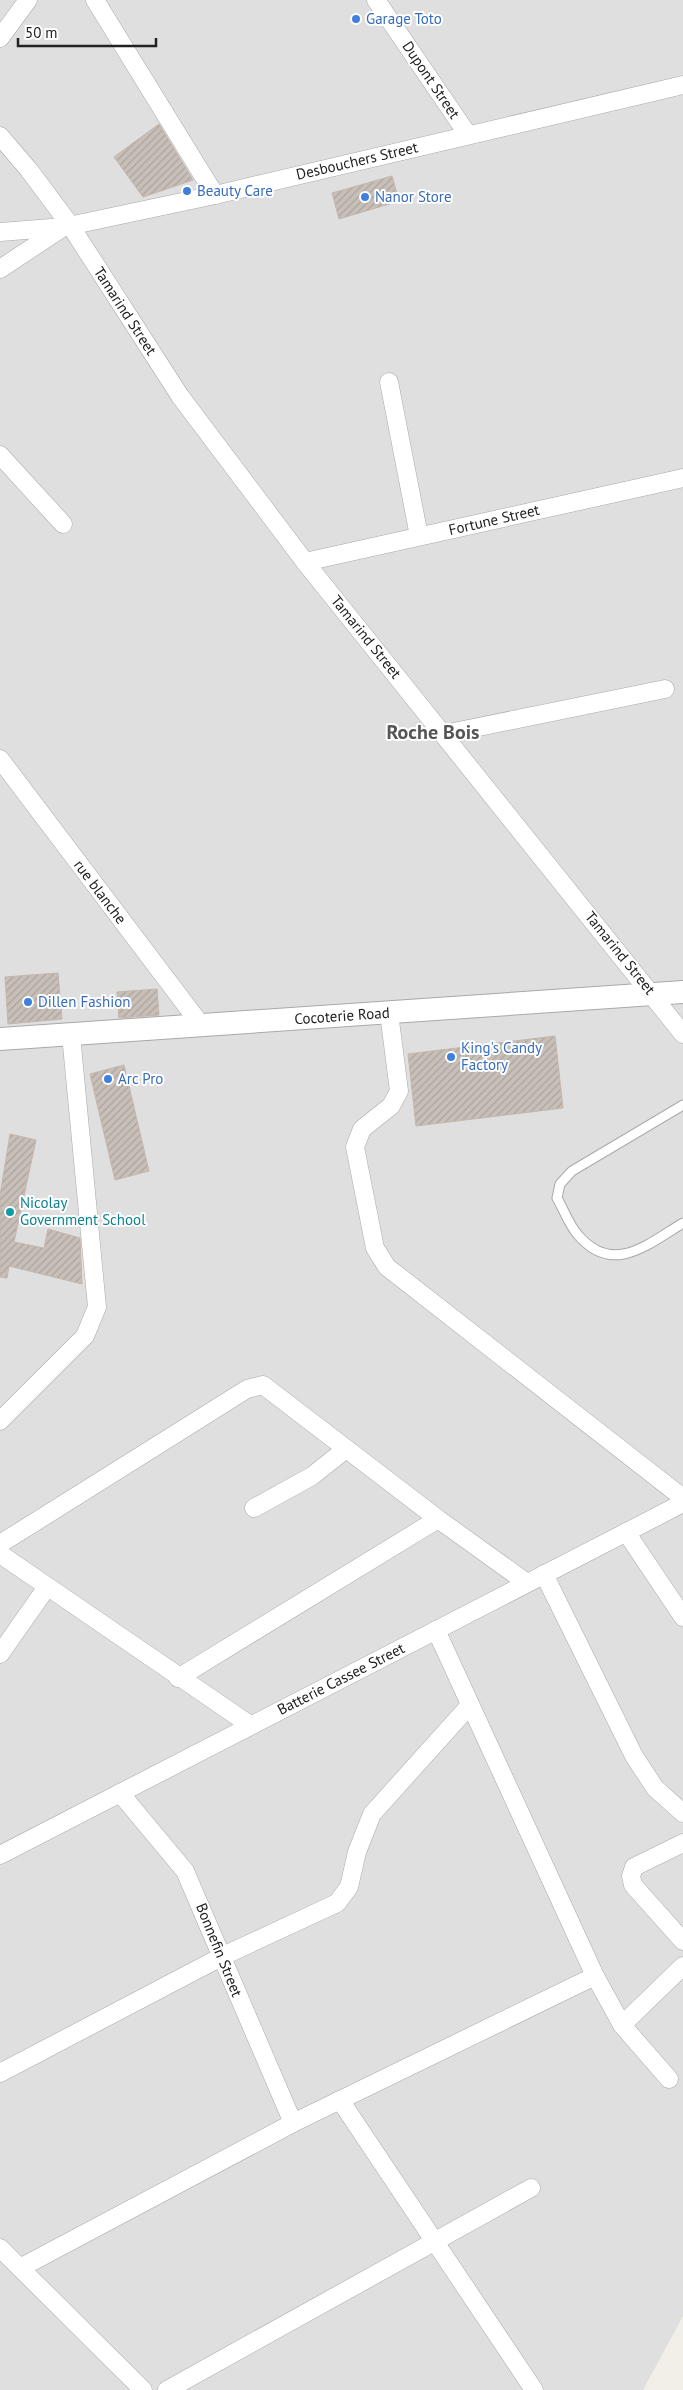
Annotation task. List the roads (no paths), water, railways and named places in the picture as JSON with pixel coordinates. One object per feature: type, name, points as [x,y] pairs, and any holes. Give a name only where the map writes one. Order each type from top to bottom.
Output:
[{"type":"street","points":[[0,38],[28,0]]},
{"type":"street","points":[[95,0],[215,194]]},
{"type":"street","name":"Dupont Street","points":[[376,0],[468,135]]},
{"type":"street","name":"Desbouchers Street","points":[[0,232],[67,226],[215,194],[683,85]]},
{"type":"street","name":"Tamarind Street","points":[[0,136],[29,170],[180,396],[304,562],[653,994],[683,1034]]},
{"type":"street","points":[[0,269],[67,226]]},
{"type":"street","points":[[389,382],[419,536]]},
{"type":"street","points":[[0,455],[63,524]]},
{"type":"street","name":"Fortune Street","points":[[304,562],[683,478]]},
{"type":"street","points":[[444,734],[665,689]]},
{"type":"street","name":"rue blanche","points":[[0,759],[201,1025]]},
{"type":"street","name":"Cocoterie Road","points":[[0,1039],[683,992]]},
{"type":"street","points":[[389,1012],[399,1091],[391,1106],[362,1129],[355,1146],[375,1248],[388,1267],[683,1498]]},
{"type":"street","points":[[0,1421],[85,1336],[97,1307],[71,1035]]},
{"type":"street","points":[[0,1544],[255,1386],[263,1386],[438,1519],[528,1583]]},
{"type":"street","points":[[254,1508],[312,1476],[346,1448]]},
{"type":"street","name":"Batterie Cassee Street","points":[[0,1855],[683,1503]]},
{"type":"street","points":[[178,1678],[438,1519]]},
{"type":"street","points":[[626,1532],[683,1617]]},
{"type":"street","points":[[0,1554],[250,1726]]},
{"type":"street","points":[[544,1574],[634,1756],[655,1788],[683,1813]]},
{"type":"street","points":[[0,1654],[47,1587]]},
{"type":"street","points":[[436,1630],[595,1976],[622,2025],[669,2079]]},
{"type":"street","points":[[0,2073],[221,1958],[337,1903],[349,1886],[358,1852],[372,1814],[470,1705]]},
{"type":"street","name":"Bonnefin Street","points":[[120,1793],[185,1871],[293,2123]]},
{"type":"street","points":[[683,1843],[634,1866],[631,1876],[633,1884],[683,1941]]},
{"type":"street","points":[[622,2025],[683,1966]]},
{"type":"street","points":[[20,2268],[293,2123],[595,1976]]},
{"type":"street","points":[[340,2100],[534,2390]]},
{"type":"street","points":[[167,2390],[531,2188]]},
{"type":"street","points":[[0,2248],[143,2390]]},
{"type":"lane","points":[[683,1105],[572,1171],[560,1184],[557,1198],[578,1235],[600,1254],[620,1256],[636,1251],[683,1223]]},
{"type":"place","name":"Garage Toto","points":[[356,19]]},
{"type":"place","name":"Beauty Care","points":[[187,191]]},
{"type":"place","name":"Nanor Store","points":[[365,197]]},
{"type":"place","name":"Dillen Fashion","points":[[28,1002]]},
{"type":"place","name":"King's Candy Factory","points":[[451,1057]]},
{"type":"place","name":"Arc Pro","points":[[108,1079]]},
{"type":"place","name":"Nicolay Government School","points":[[10,1212]]},
{"type":"district","name":"Roche Bois","points":[[433,732]]}]
